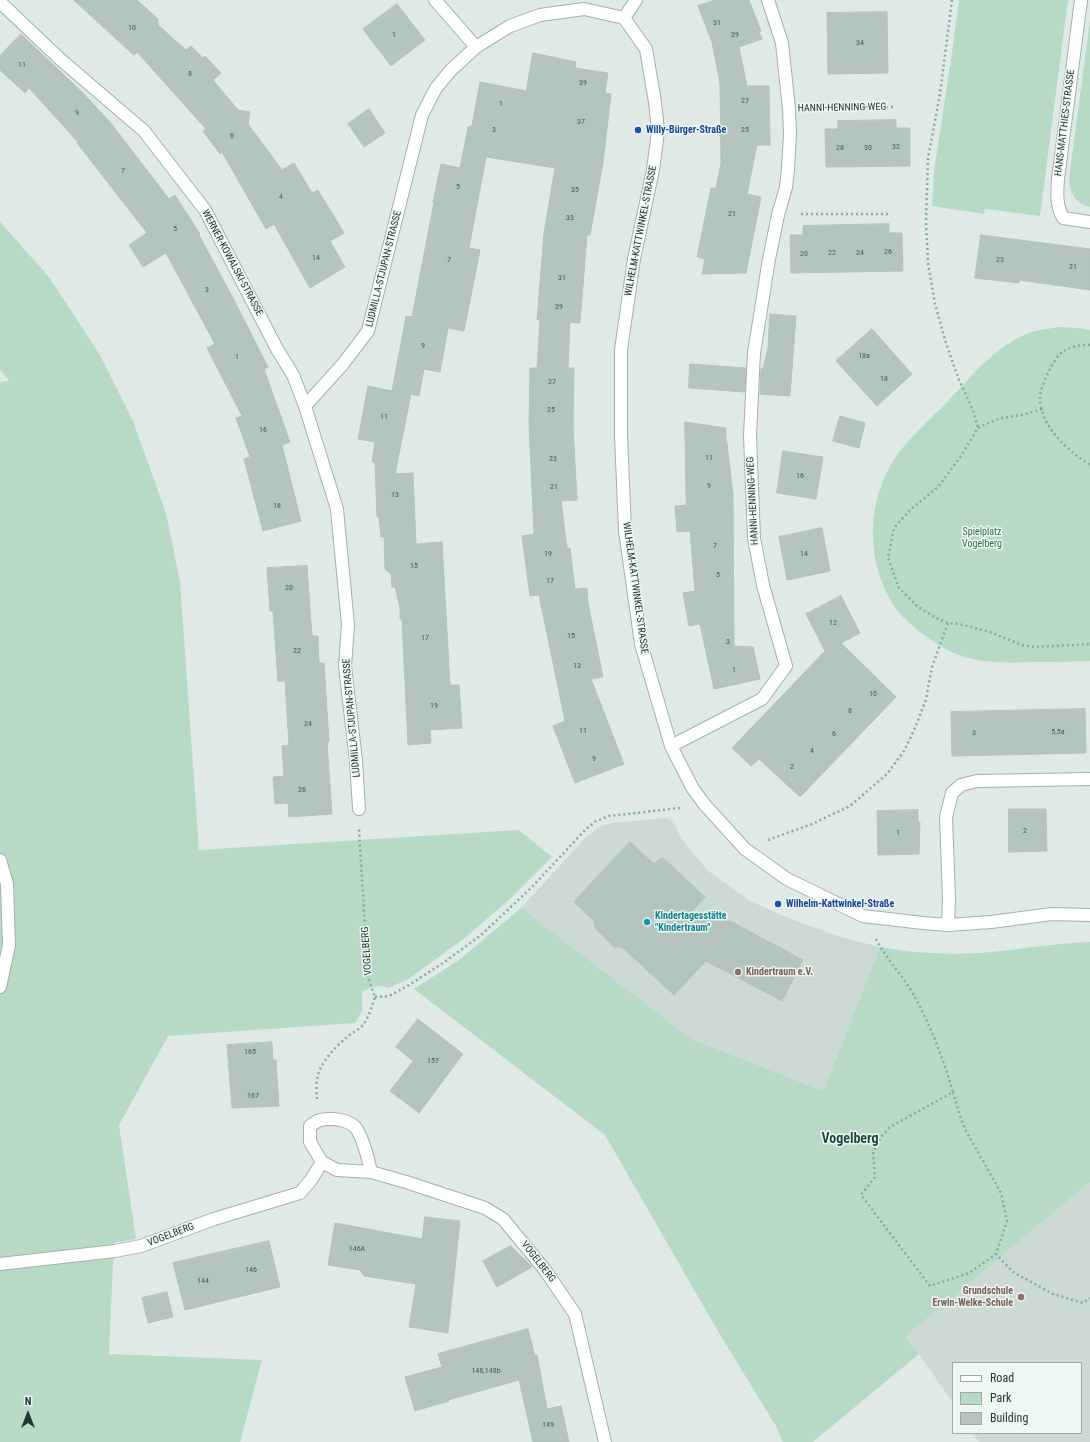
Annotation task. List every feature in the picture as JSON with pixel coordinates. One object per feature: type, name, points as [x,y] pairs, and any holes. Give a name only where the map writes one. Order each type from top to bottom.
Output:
[{"type":"street","points":[[435,0],[476,46]]},
{"type":"street","points":[[624,18],[636,0]]},
{"type":"street","name":"HANNI-HENNING-WEG","points":[[671,746],[762,699],[786,666],[762,585],[754,538],[750,436],[754,353],[778,215],[786,187],[788,169],[789,109],[782,43],[768,0]]},
{"type":"street","name":"HANS-MATTHIES-STRASSE","points":[[1081,0],[1058,179],[1057,201],[1063,218],[1090,222]]},
{"type":"street","name":"WERNER-KOWALSKI-STRASSE","points":[[0,2],[60,59],[144,131],[205,210],[274,342],[293,375],[305,406]]},
{"type":"street","name":"LUDMILLA-STJUPAN-STRASSE","points":[[359,808],[356,761],[345,666],[348,625],[337,509],[305,406],[343,364],[368,331],[422,115],[436,88],[451,70],[476,46],[510,26],[540,15],[584,9],[624,18]]},
{"type":"street","name":"WILHELM-KATTWINKEL-STRASSE","points":[[624,18],[646,49],[655,102],[658,131],[653,170],[634,259],[621,350],[621,436],[625,531],[641,644],[671,746],[693,789],[705,805],[745,849],[759,860],[787,879],[863,916],[923,923],[948,924],[991,922],[1052,914],[1090,914]]},
{"type":"street","points":[[948,924],[949,898],[946,817],[952,793],[961,785],[977,780],[1090,779]]},
{"type":"street","points":[[0,860],[7,884],[9,945],[0,987]]},
{"type":"street","points":[[322,1162],[310,1142],[310,1126],[318,1119],[337,1119],[349,1123],[355,1127],[372,1172]]},
{"type":"street","name":"VOGELBERG","points":[[0,1264],[115,1251],[141,1246],[214,1219],[300,1193],[311,1180],[322,1162],[337,1170],[372,1172],[485,1208],[503,1219],[545,1270],[575,1314],[605,1442]]},
{"type":"path","points":[[952,0],[940,94],[928,158],[926,222],[928,262],[935,304],[946,343],[959,380],[973,410],[978,428]]},
{"type":"path","name":"HANNI-HENNING-WEG","points":[[789,109],[894,107]]},
{"type":"path","points":[[778,215],[888,214]]},
{"type":"path","points":[[1090,345],[1083,344],[1062,351],[1049,369],[1040,398],[1044,417],[1052,430],[1070,450],[1090,465]]},
{"type":"path","points":[[1042,409],[1022,415],[1002,418],[978,428],[961,456],[938,487],[910,510],[894,528],[888,558],[899,588],[918,607],[938,619],[948,623],[984,630],[1022,645],[1035,647],[1090,644]]},
{"type":"path","points":[[786,833],[812,824],[850,806],[887,774],[904,751],[916,726],[926,699],[932,667],[948,623]]},
{"type":"path","points":[[318,1119],[317,1079],[320,1068],[334,1048],[347,1036],[358,1030],[367,1019],[375,996],[389,996],[443,963],[480,936],[532,887],[586,829],[596,821],[609,816],[705,805]]},
{"type":"path","name":"VOGELBERG","points":[[359,808],[359,840],[368,978],[375,996]]},
{"type":"path","points":[[863,916],[880,947],[924,1012],[944,1063],[965,1129],[1001,1193],[1007,1221],[996,1254],[969,1273],[930,1286],[861,1195],[875,1177],[873,1152],[881,1137],[890,1127],[953,1092]]},
{"type":"path","points":[[996,1254],[1013,1272],[1053,1294],[1083,1303],[1090,1298]]},
{"type":"shaded area","name":"Kindertraum e.V.","points":[[665,818],[670,819],[675,825],[681,838],[707,870],[750,901],[789,918],[837,936],[880,947],[823,1091],[692,1039],[521,908],[585,838],[598,828],[611,823]]},
{"type":"shaded area","name":"Grundschule Erwin-Welke-Schule","points":[[1090,1182],[1090,1442],[979,1442],[974,1434],[1082,1434],[1082,1362],[952,1362],[952,1402],[919,1354],[905,1337]]},
{"type":"green space","points":[[959,0],[1068,0],[1040,216],[985,209],[984,214],[932,206],[934,171]]},
{"type":"green space","points":[[1090,20],[1090,207],[1077,201],[1074,197],[1070,189],[1069,179]]},
{"type":"green space","points":[[0,222],[49,277],[100,355],[133,421],[166,513],[180,582],[199,850],[519,830],[552,857],[511,898],[466,937],[410,978],[389,988],[375,987],[369,988],[362,992],[362,1011],[355,1023],[168,1036],[119,1125],[136,1239],[114,1243],[109,1354],[262,1360],[240,1442],[0,1442],[0,382],[9,381],[0,370]]},
{"type":"green space","name":"Spielplatz Vogelberg","points":[[1059,327],[1090,330],[1090,661],[1001,662],[965,657],[947,650],[924,635],[898,612],[892,603],[884,587],[874,553],[873,536],[876,501],[889,468],[901,449],[993,355],[1013,341],[1028,333]]},
{"type":"green space","points":[[521,908],[692,1039],[823,1091],[880,947],[905,951],[967,954],[1090,942],[1090,1182],[905,1337],[919,1354],[813,1442],[783,1442],[776,1426],[716,1328],[605,1135],[414,989],[459,960]]},
{"type":"building","points":[[74,0],[137,0],[158,19],[158,25],[186,50],[191,46],[203,58],[205,56],[221,73],[213,80],[238,110],[250,112],[248,124],[282,170],[294,163],[312,193],[318,190],[344,233],[330,241],[345,267],[310,288],[274,224],[266,229],[222,152],[220,154],[203,131],[206,129],[137,52],[134,55]]},
{"type":"building","points":[[715,0],[749,0],[761,31],[759,32],[762,39],[739,47],[747,86],[769,86],[770,145],[757,145],[747,194],[761,197],[746,273],[702,274],[705,259],[697,257],[711,188],[716,188],[721,163],[720,83],[712,42],[698,6]]},
{"type":"building","points":[[397,4],[425,40],[391,66],[363,29]]},
{"type":"building","points":[[887,12],[888,73],[828,74],[827,13]]},
{"type":"building","points":[[21,34],[83,93],[110,122],[169,199],[175,195],[200,234],[199,235],[268,367],[264,369],[290,442],[282,445],[301,521],[263,531],[244,459],[250,457],[236,418],[242,416],[207,348],[215,344],[166,253],[143,267],[129,245],[147,233],[77,143],[78,142],[29,88],[25,93],[0,70],[0,56]]},
{"type":"building","points":[[533,53],[576,62],[575,68],[608,73],[605,93],[611,94],[603,163],[590,235],[587,235],[580,323],[570,322],[568,368],[574,368],[573,427],[577,500],[561,501],[567,548],[570,548],[575,589],[587,588],[588,603],[603,677],[591,679],[624,764],[575,783],[553,726],[565,721],[539,595],[530,596],[522,536],[534,534],[529,425],[530,368],[537,368],[540,320],[537,320],[544,233],[555,168],[486,157],[469,248],[480,250],[464,331],[448,328],[440,372],[424,369],[419,396],[411,394],[395,474],[413,473],[416,544],[442,542],[450,685],[459,685],[462,728],[430,730],[431,743],[408,745],[402,619],[400,619],[400,608],[395,587],[392,587],[391,574],[385,569],[384,536],[381,537],[379,517],[377,517],[375,462],[372,462],[375,442],[358,439],[368,386],[392,391],[406,316],[412,317],[441,164],[460,168],[468,127],[472,126],[480,82],[526,91]]},
{"type":"building","points":[[369,109],[385,133],[364,147],[348,124]]},
{"type":"building","points":[[896,120],[896,128],[910,128],[910,166],[826,167],[825,129],[838,129],[838,121]]},
{"type":"building","points":[[889,224],[889,233],[902,233],[903,271],[791,273],[790,235],[803,235],[803,226]]},
{"type":"building","points":[[981,235],[1090,249],[1090,290],[1019,280],[1019,283],[975,278]]},
{"type":"building","points":[[770,314],[796,316],[790,396],[760,394],[761,369],[763,369],[768,348]]},
{"type":"building","points":[[872,329],[912,374],[877,406],[836,361]]},
{"type":"building","points":[[690,364],[746,368],[745,392],[689,388]]},
{"type":"building","points":[[840,416],[865,423],[859,448],[833,441]]},
{"type":"building","points":[[685,422],[726,428],[726,443],[733,495],[734,646],[753,647],[760,679],[714,689],[700,624],[689,626],[683,593],[695,591],[690,531],[677,532],[675,506],[686,505]]},
{"type":"building","points":[[783,451],[823,457],[816,499],[777,493]]},
{"type":"building","points":[[822,528],[830,571],[787,580],[779,537]]},
{"type":"building","points":[[307,566],[312,636],[318,636],[319,663],[324,663],[332,814],[289,817],[288,803],[275,804],[273,777],[284,776],[282,746],[289,745],[285,681],[278,681],[273,611],[270,611],[267,568]]},
{"type":"building","points":[[841,596],[860,633],[841,643],[896,697],[800,797],[759,759],[751,766],[732,748],[825,651],[806,614]]},
{"type":"building","points":[[1085,709],[1086,753],[952,756],[951,712]]},
{"type":"building","points":[[1009,809],[1046,809],[1047,851],[1009,852]]},
{"type":"building","points":[[918,810],[918,822],[920,822],[919,854],[878,855],[877,811]]},
{"type":"building","name":"Kindertagesstätte \"Kindertraum\"","points":[[630,842],[654,864],[662,857],[705,897],[684,920],[730,921],[803,960],[782,1001],[706,961],[674,995],[622,947],[614,947],[595,928],[594,921],[574,902]]},
{"type":"building","points":[[418,1019],[463,1054],[419,1113],[390,1091],[413,1061],[396,1047]]},
{"type":"building","points":[[272,1042],[273,1060],[276,1060],[279,1106],[232,1108],[227,1045]]},
{"type":"building","points":[[425,1217],[460,1221],[448,1333],[409,1327],[416,1284],[364,1276],[360,1270],[328,1265],[335,1223],[422,1239]]},
{"type":"building","points":[[269,1241],[280,1287],[185,1310],[173,1263]]},
{"type":"building","points":[[511,1246],[532,1267],[497,1287],[483,1261]]},
{"type":"building","points":[[167,1292],[173,1317],[148,1323],[142,1298]]},
{"type":"building","points":[[528,1329],[535,1356],[537,1355],[547,1409],[561,1406],[569,1442],[533,1442],[519,1380],[415,1411],[405,1377],[442,1367],[438,1354]]},
{"type":"place","name":"Willy-Bürger-Straße","points":[[638,130]]},
{"type":"place","name":"Wilhelm-Kattwinkel-Straße","points":[[778,904]]},
{"type":"place","name":"Kindertagesstätte \"Kindertraum\"","points":[[647,922]]},
{"type":"place","name":"Kindertraum e.V.","points":[[738,972]]},
{"type":"place","name":"Grundschule Erwin-Welke-Schule","points":[[1021,1297]]},
{"type":"district","name":"Vogelberg","points":[[850,1139]]}]
